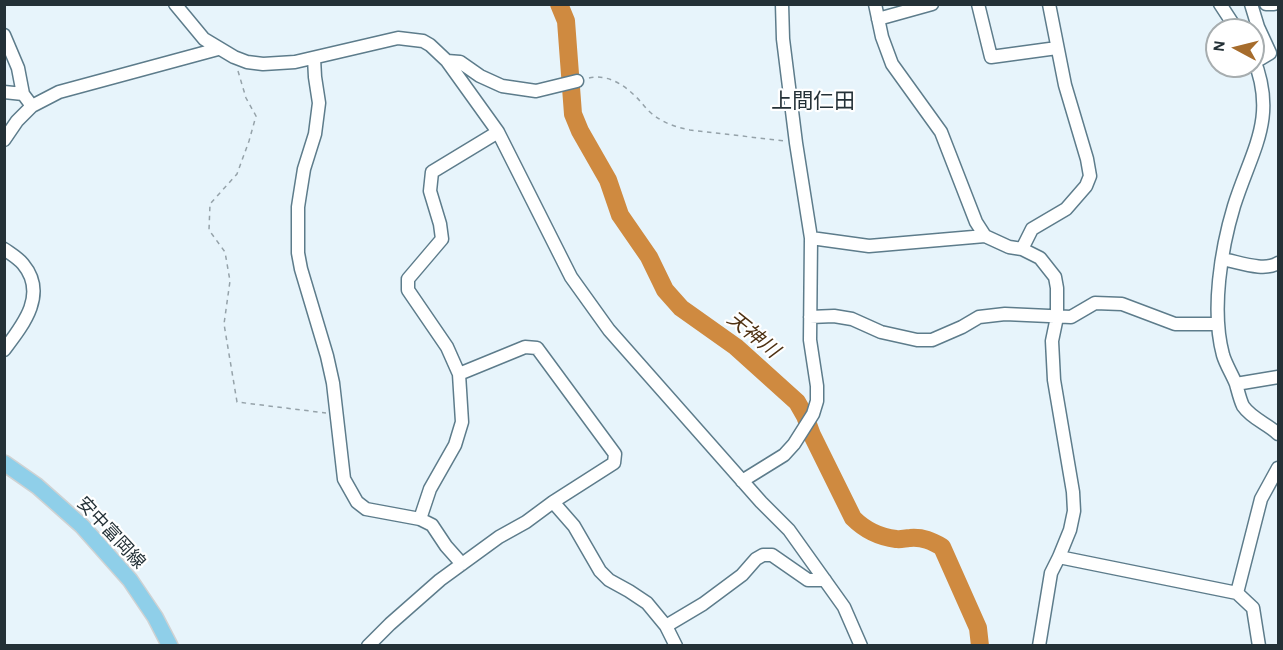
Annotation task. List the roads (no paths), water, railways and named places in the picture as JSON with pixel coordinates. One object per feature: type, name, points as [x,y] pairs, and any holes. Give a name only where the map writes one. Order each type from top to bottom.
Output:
[{"type":"main road","name":"安中富岡線","points":[[4,463],[37,486],[82,526],[130,580],[155,616],[170,645]]},
{"type":"street","points":[[175,4],[204,39],[218,49],[247,62],[262,64],[295,62],[398,38],[423,41],[447,60],[498,132],[571,277],[609,330],[742,481],[789,530],[844,607],[861,645]]},
{"type":"street","points":[[742,481],[784,455],[806,426],[817,401],[810,340],[811,238],[783,39],[782,4]]},
{"type":"street","points":[[875,4],[882,37],[892,64],[941,132],[976,222],[985,236]]},
{"type":"street","points":[[878,19],[932,4]]},
{"type":"street","points":[[978,4],[991,57],[1057,48]]},
{"type":"street","points":[[1022,249],[1032,229],[1066,209],[1086,186],[1090,176],[1065,85],[1048,4]]},
{"type":"street","points":[[1220,4],[1229,18]]},
{"type":"street","points":[[1266,4],[1274,4]]},
{"type":"street","points":[[4,35],[18,68],[23,94],[32,106]]},
{"type":"street","points":[[1265,42],[1270,53],[1265,55]]},
{"type":"street","points":[[4,140],[17,121],[32,106],[58,92],[218,49]]},
{"type":"street","points":[[314,58],[319,103],[315,134],[304,169],[300,194],[298,253],[333,382],[344,479],[357,502],[366,509],[420,519],[432,525],[462,564]]},
{"type":"street","points":[[447,60],[460,62],[480,76],[502,86],[536,91],[577,81]]},
{"type":"street","points":[[1260,78],[1263,94],[1261,131],[1225,240],[1219,290],[1218,324],[1224,357],[1244,406],[1260,422],[1278,434]]},
{"type":"street","points":[[4,92],[23,94]]},
{"type":"street","points":[[420,519],[430,489],[455,445],[462,422],[459,374],[447,347],[408,290],[408,279],[442,239],[440,224],[429,191],[432,172],[498,132]]},
{"type":"street","points":[[811,238],[869,246],[985,236],[1040,258],[1055,277],[1057,316],[1052,341],[1054,380],[1073,492],[1074,511],[1070,530],[1051,573],[1040,645]]},
{"type":"street","points":[[4,249],[22,262],[29,272],[34,293],[28,315],[4,350]]},
{"type":"street","points":[[1222,259],[1266,268],[1278,263]]},
{"type":"street","points":[[810,317],[834,316],[852,319],[881,332],[916,340],[932,340],[979,317],[1005,314],[1071,317],[1095,303],[1122,304],[1175,324],[1218,324]]},
{"type":"street","points":[[368,645],[440,580],[500,537],[614,463],[615,454],[537,348],[525,347],[459,374]]},
{"type":"street","points":[[1236,384],[1278,377]]},
{"type":"street","points":[[1237,593],[1262,499],[1278,468]]},
{"type":"street","points":[[553,502],[574,526],[600,571],[609,580],[647,603],[666,626],[676,645]]},
{"type":"street","points":[[666,626],[703,604],[742,575],[756,559],[763,555],[772,555],[808,580],[825,580]]},
{"type":"street","points":[[1059,557],[1237,593],[1253,608],[1259,645]]},
{"type":"waterway","name":"天神川","points":[[559,4],[566,21],[573,114],[608,180],[620,215],[649,257],[665,290],[681,308],[736,347],[797,402],[853,518],[867,529],[884,537],[923,539],[942,547],[978,628],[980,646]]},
{"type":"district","name":"上間仁田","points":[[813,102]]}]
